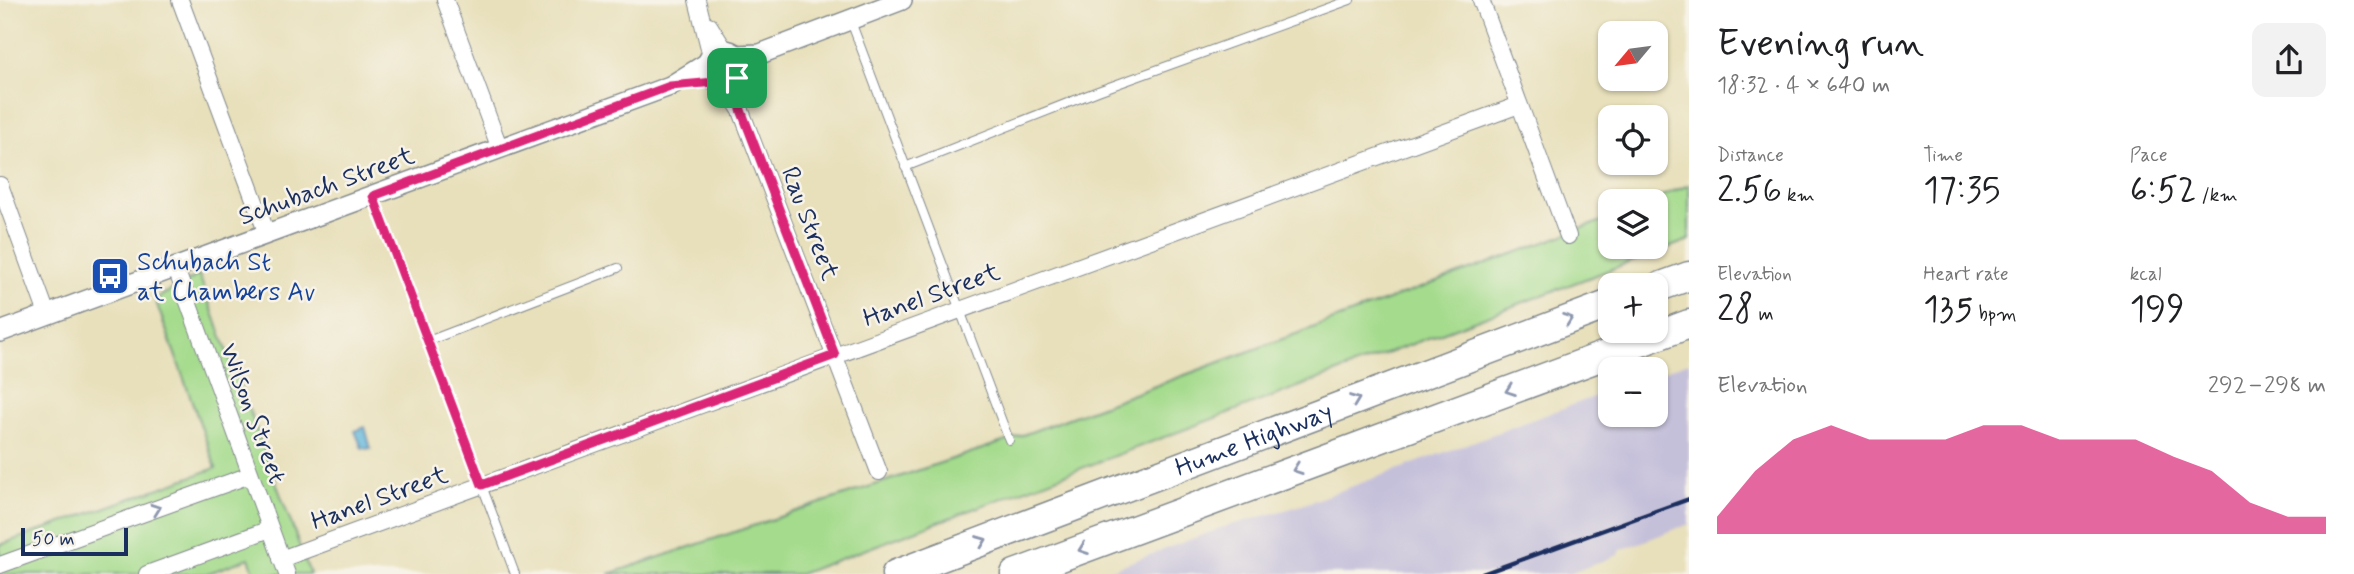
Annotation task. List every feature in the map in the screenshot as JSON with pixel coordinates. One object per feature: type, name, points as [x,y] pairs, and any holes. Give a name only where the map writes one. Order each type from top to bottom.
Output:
[{"type":"highway","points":[[1668,284],[1689,276]]},
{"type":"highway","name":"Hume Highway","points":[[896,574],[1598,309]]},
{"type":"highway","name":"Hume Highway","points":[[1015,574],[1689,324]]},
{"type":"street","points":[[180,0],[267,234]]},
{"type":"street","points":[[445,0],[500,149]]},
{"type":"street","name":"Schubach Street","points":[[0,332],[902,0]]},
{"type":"street","points":[[1481,0],[1567,236]]},
{"type":"street","name":"Rau Street","points":[[699,7],[741,110],[878,472]]},
{"type":"street","name":"Hanel Street","points":[[284,566],[482,485],[1519,105]]},
{"type":"street","points":[[0,186],[47,314]]},
{"type":"street","name":"Wilson Street","points":[[176,269],[284,566]]},
{"type":"street","points":[[0,565],[250,475]]},
{"type":"street","points":[[147,574],[270,529]]},
{"type":"lane","points":[[905,167],[1098,91],[1350,0]]},
{"type":"lane","points":[[850,19],[958,311],[1009,440]]},
{"type":"lane","points":[[373,196],[515,574]]},
{"type":"lane","points":[[428,341],[618,268]]},
{"type":"shaded area","points":[[1689,362],[1689,524],[1621,550],[1618,555],[1569,574],[1099,574],[1221,528],[1299,506],[1598,395],[1598,427],[1668,427],[1668,370]]},
{"type":"green space","points":[[1689,185],[1689,240],[1668,248],[1668,193]]},
{"type":"green space","points":[[1598,222],[1598,259],[1638,259],[800,574],[609,574],[1009,440]]},
{"type":"green space","points":[[199,275],[310,574],[255,574],[249,558],[206,574],[0,574],[0,545],[216,468],[155,299]]},
{"type":"water","points":[[365,427],[371,449],[362,448],[355,431]]},
{"type":"railway","points":[[1482,574],[1689,499]]},
{"type":"place","name":"Schubach St at Chambers Av","points":[[110,276]]},
{"type":"route","points":[[737,78],[741,110],[835,355],[482,485],[373,196],[670,86],[715,82],[727,84],[737,78]]}]
